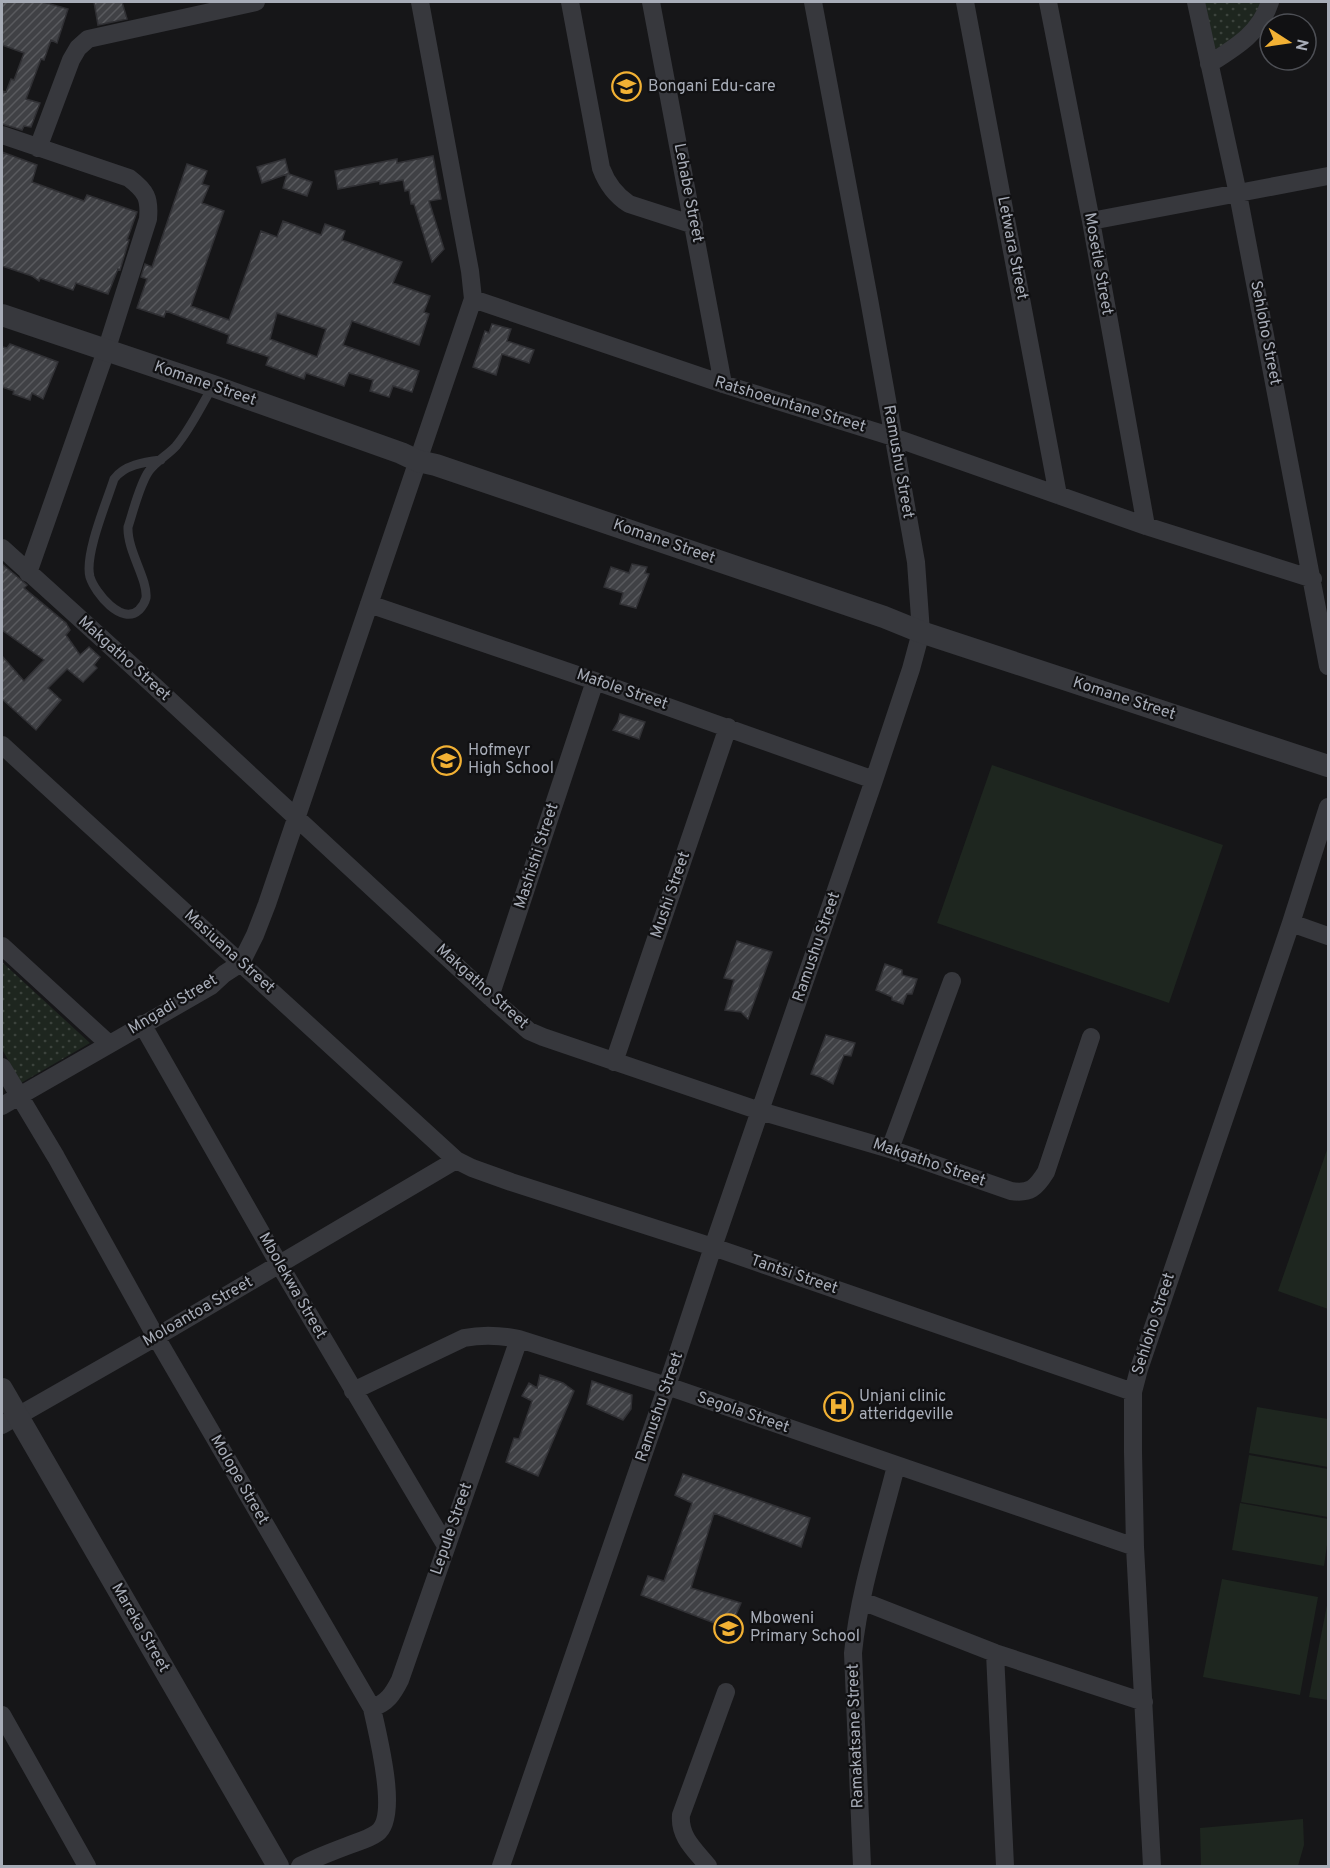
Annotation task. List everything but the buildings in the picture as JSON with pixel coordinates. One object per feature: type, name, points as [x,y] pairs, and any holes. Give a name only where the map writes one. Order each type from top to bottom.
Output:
[{"type":"street","points":[[38,148],[71,60],[78,48],[88,39],[256,2]]},
{"type":"street","points":[[420,2],[470,271],[473,299]]},
{"type":"street","points":[[570,2],[601,168],[606,180],[620,198],[629,204],[694,225]]},
{"type":"street","name":"Lehabe Street","points":[[651,2],[723,384]]},
{"type":"street","name":"Ramushu Street","points":[[501,1866],[874,780],[921,632],[916,562],[870,299],[813,2]]},
{"type":"street","name":"Letwara Street","points":[[965,2],[1058,495]]},
{"type":"street","name":"Mosetle Street","points":[[1048,2],[1091,221],[1146,526]]},
{"type":"street","name":"Sehloho Street","points":[[1197,2],[1238,194],[1329,666]]},
{"type":"street","points":[[1209,64],[1252,34],[1266,15],[1270,2]]},
{"type":"street","points":[[2,135],[129,178],[140,186],[149,205],[148,219],[106,351],[28,573]]},
{"type":"street","points":[[1091,221],[1329,176]]},
{"type":"street","name":"Ratshoeuntane Street","points":[[473,299],[723,384],[893,437],[1146,526],[1313,579]]},
{"type":"street","name":"Mngadi Street","points":[[2,1106],[211,986],[241,963],[263,914],[297,818],[473,299]]},
{"type":"street","name":"Komane Street","points":[[2,315],[213,386],[418,461],[526,495],[873,613],[921,632],[1329,766]]},
{"type":"street","name":"Makgatho Street","points":[[2,548],[490,997],[529,1030],[543,1037],[760,1111],[890,1149],[1021,1193],[1029,1191],[1039,1183],[1046,1172],[1091,1037]]},
{"type":"street","name":"Mafole Street","points":[[369,604],[728,727],[874,780]]},
{"type":"street","name":"Mashishi Street","points":[[490,997],[595,681]]},
{"type":"street","name":"Mushi Street","points":[[614,1062],[728,727]]},
{"type":"street","name":"Masiuana Street","points":[[2,745],[456,1160]]},
{"type":"street","name":"Sehloho Street","points":[[1152,1866],[1135,1547],[1133,1392],[1329,807]]},
{"type":"street","points":[[1291,923],[1329,936]]},
{"type":"street","points":[[2,945],[109,1044]]},
{"type":"street","points":[[890,1149],[952,981]]},
{"type":"street","name":"Mbolekwa Street","points":[[142,1024],[279,1264],[446,1546]]},
{"type":"street","name":"Molope Street","points":[[2,1067],[56,1157],[156,1337],[372,1707],[387,1798],[386,1820],[383,1828],[373,1836],[300,1866]]},
{"type":"street","name":"Tantsi Street","points":[[456,1160],[511,1182],[713,1247],[1133,1392]]},
{"type":"street","name":"Moloantoa Street","points":[[9,1421],[456,1160]]},
{"type":"street","name":"Segola Street","points":[[354,1391],[464,1338],[482,1334],[501,1335],[667,1386],[1135,1547]]},
{"type":"street","name":"Lepule Street","points":[[372,1707],[384,1704],[393,1694],[400,1680],[519,1339]]},
{"type":"street","name":"Mareka Street","points":[[2,1389],[9,1421],[278,1866]]},
{"type":"street","name":"Ramakatsane Street","points":[[862,1866],[853,1653],[855,1630],[896,1466]]},
{"type":"street","points":[[862,1601],[995,1653],[1144,1702]]},
{"type":"street","points":[[995,1653],[1005,1866]]},
{"type":"street","points":[[708,1866],[684,1836],[680,1826],[681,1815],[726,1692]]},
{"type":"street","points":[[2,1715],[87,1866]]},
{"type":"lane","points":[[160,460],[127,468],[114,479],[94,541],[89,564],[90,577],[99,594],[123,615],[132,615],[146,600],[146,590],[129,544],[128,527],[146,476],[155,463],[166,457],[178,444],[213,386]]},
{"type":"shaded area","points":[[1200,2],[1264,2],[1249,31],[1216,49],[1209,44]]},
{"type":"shaded area","points":[[992,765],[1223,845],[1169,1003],[937,923]]},
{"type":"shaded area","points":[[2,962],[90,1043],[21,1083],[2,1049]]},
{"type":"shaded area","points":[[1328,1147],[1328,1309],[1278,1291]]},
{"type":"shaded area","points":[[1257,1407],[1328,1419],[1328,1467],[1249,1453]]},
{"type":"shaded area","points":[[1249,1455],[1328,1469],[1328,1517],[1241,1502]]},
{"type":"shaded area","points":[[1240,1503],[1328,1519],[1324,1566],[1232,1550]]},
{"type":"shaded area","points":[[1222,1579],[1318,1597],[1300,1695],[1203,1677]]},
{"type":"shaded area","points":[[1328,1600],[1328,1700],[1309,1697]]},
{"type":"shaded area","points":[[1303,1819],[1304,1845],[1298,1866],[1201,1866],[1200,1828]]},
{"type":"place","name":"Bongani Edu-care","points":[[627,87]]},
{"type":"place","name":"Hofmeyr High School","points":[[447,760]]},
{"type":"place","name":"Unjani clinic atteridgeville","points":[[838,1406]]},
{"type":"place","name":"Mboweni Primary School","points":[[729,1628]]}]
